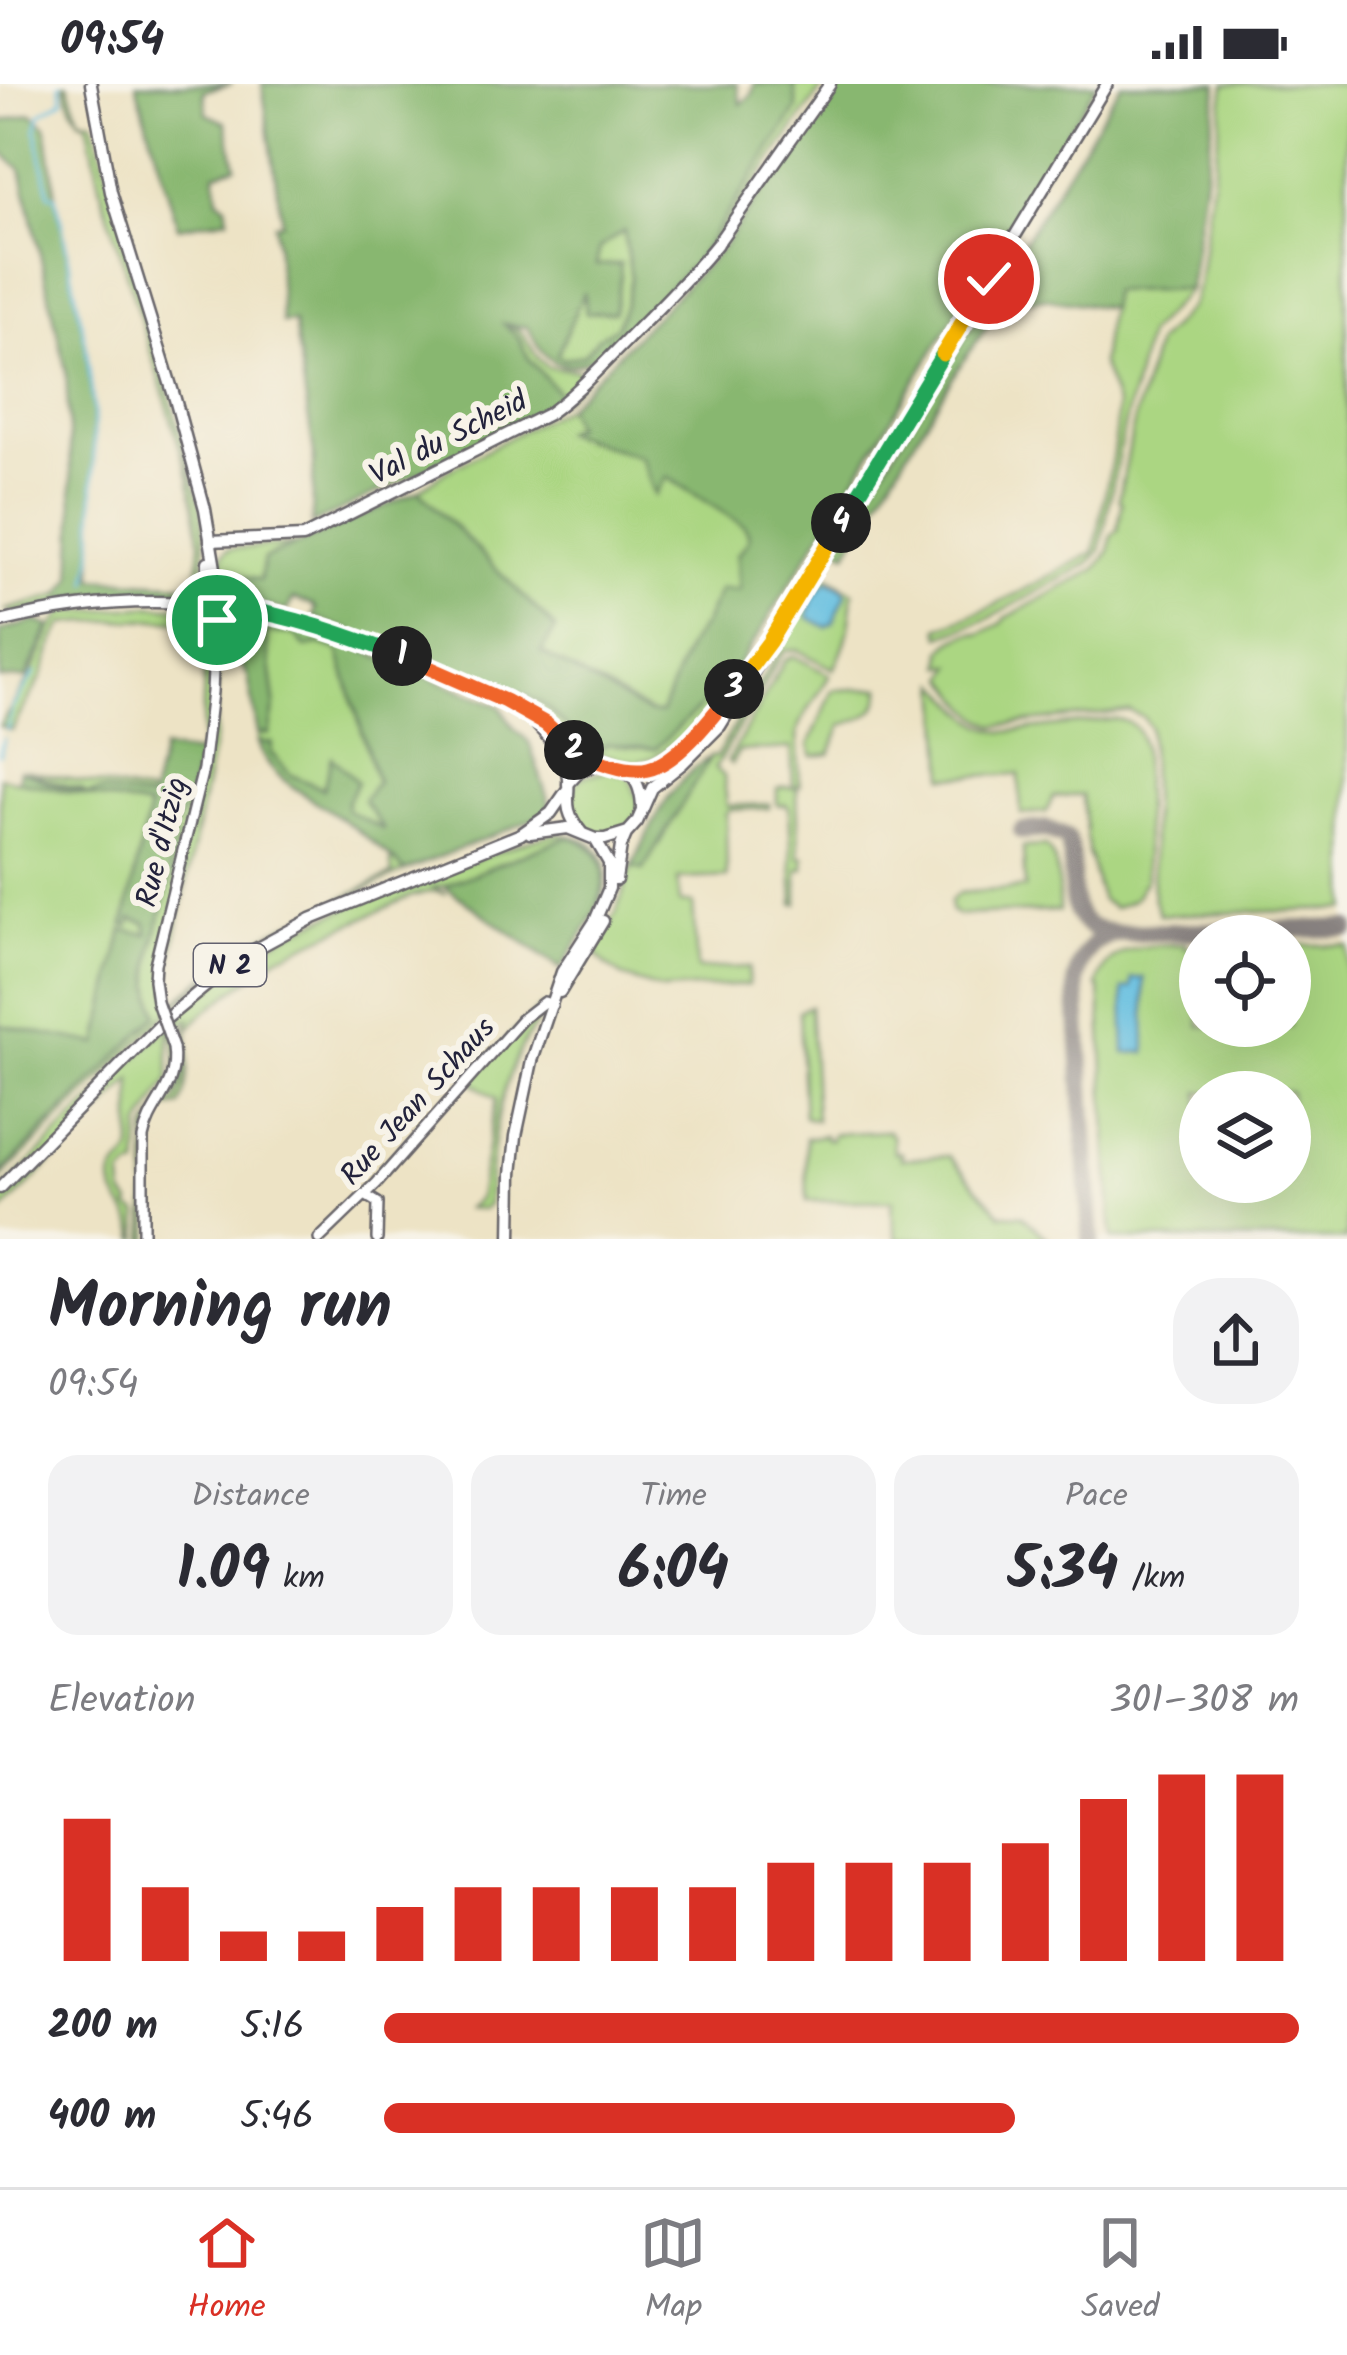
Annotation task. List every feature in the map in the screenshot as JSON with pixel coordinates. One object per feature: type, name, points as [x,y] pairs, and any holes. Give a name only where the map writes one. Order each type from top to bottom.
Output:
[{"type":"main road","points":[[91,84],[111,192],[205,509],[212,604]]},
{"type":"main road","name":"Val du Scheid","points":[[210,541],[303,536],[548,414],[695,271],[830,84]]},
{"type":"main road","points":[[512,1239],[512,1174],[532,1061],[552,1005],[609,909],[621,845],[647,796],[720,726],[752,678],[769,642],[1107,84]]},
{"type":"main road","points":[[193,603],[212,586]]},
{"type":"main road","points":[[212,586],[231,598],[340,633],[480,689],[546,724],[573,750],[626,770],[647,770],[660,764],[697,734],[769,642]]},
{"type":"main road","points":[[0,622],[114,603],[212,604],[275,614]]},
{"type":"main road","points":[[528,715],[551,740],[566,767],[570,818],[582,833],[595,839],[628,832]]},
{"type":"main road","points":[[567,787],[580,771],[603,763]]},
{"type":"main road","points":[[626,770],[640,790],[642,810]]},
{"type":"main road","name":"N 2","points":[[0,1188],[167,1018],[241,957],[310,919],[521,834],[551,814],[567,787]]},
{"type":"main road","name":"N 2","points":[[521,834],[568,828],[582,833]]},
{"type":"main road","points":[[585,953],[584,944],[607,898],[610,863],[595,839]]},
{"type":"main road","points":[[552,1005],[565,966],[607,898]]},
{"type":"street","name":"Rue d'Itzig","points":[[143,1239],[143,1138],[172,1080],[175,1062],[158,1002],[155,964],[203,769],[212,692],[212,604]]},
{"type":"street","name":"Rue d'Itzig","points":[[212,604],[212,692]]},
{"type":"street","points":[[214,626],[232,607]]},
{"type":"street","name":"Rue Jean Schaus","points":[[319,1239],[365,1195],[523,1019],[544,1002],[552,1005]]},
{"type":"street","points":[[365,1195],[378,1203],[377,1239]]},
{"type":"green space","points":[[64,84],[68,84],[79,118],[72,106]]},
{"type":"green space","points":[[136,84],[232,84],[204,91],[207,114],[226,122],[236,166],[215,173],[218,200],[226,205],[228,218],[178,227]]},
{"type":"green space","points":[[262,84],[737,84],[741,104],[752,94],[754,84],[794,84],[797,109],[697,260],[615,344],[610,339],[602,354],[562,365],[544,354],[527,327],[504,324],[562,397],[543,413],[312,524],[314,454],[294,322],[282,323],[275,224],[282,223]],"holes":[[[624,231],[631,278],[616,327],[584,355],[563,359],[557,355],[584,292],[586,313],[614,312],[620,264],[596,265],[600,248]]]},
{"type":"green space","points":[[794,84],[825,84],[710,248],[604,356],[611,338],[615,343],[697,260],[797,109]]},
{"type":"green space","points":[[837,84],[1097,84],[758,636],[724,685],[655,749],[608,744],[600,749],[582,741],[541,703],[499,683],[313,617],[316,609],[311,604],[293,599],[287,611],[237,598],[231,592],[242,576],[260,580],[264,559],[419,491],[556,629],[541,652],[648,713],[661,713],[688,646],[720,589],[739,590],[737,555],[748,534],[743,525],[667,477],[655,495],[641,457],[563,432],[574,426],[566,407],[722,248]]},
{"type":"green space","points":[[1121,84],[1218,84],[1189,289],[1112,291],[1109,308],[1044,298],[1003,303],[955,373],[847,553],[836,546]]},
{"type":"green space","points":[[1225,84],[1347,84],[1347,909],[1160,915],[1153,897],[1150,728],[1143,717],[1130,711],[996,726],[974,712],[947,678],[953,665],[943,666],[943,650],[950,643],[1002,623],[1096,569],[1109,552],[1112,535],[1118,530],[1119,499],[1135,417],[1156,343],[1190,307],[1198,286]]},
{"type":"green space","points":[[32,114],[46,126],[86,345],[94,413],[93,578],[193,585],[192,592],[125,591],[65,599],[59,595],[72,579],[74,527],[66,371],[21,169],[0,151],[0,122]]},
{"type":"green space","points":[[82,120],[94,124],[201,507],[203,588],[190,596],[124,596],[14,614],[6,610],[59,595],[65,599],[125,591],[192,591],[197,584],[200,542],[189,477],[102,194],[87,123]]},
{"type":"green space","points":[[624,230],[631,278],[616,327],[584,355],[562,359],[557,356],[585,289],[619,264],[595,266],[600,248]]},
{"type":"green space","points":[[1189,289],[1147,334],[1100,551],[1088,564],[988,619],[941,636],[939,628],[996,605],[1094,552],[1117,406],[1101,363],[1111,291]]},
{"type":"green space","points":[[502,323],[520,330],[547,367],[578,370],[584,379],[562,401],[518,337]]},
{"type":"green space","points":[[566,407],[574,426],[564,433],[641,457],[655,494],[666,477],[744,525],[749,534],[737,555],[739,591],[720,590],[688,646],[661,713],[655,715],[540,652],[556,629],[419,491]]},
{"type":"green space","points":[[295,544],[264,559],[260,581],[231,592],[237,598],[224,588],[219,573],[228,549]]},
{"type":"green space","points":[[824,574],[853,592],[848,632],[834,669],[797,650],[785,651],[715,768],[724,776],[727,806],[769,804],[769,808],[726,813],[727,877],[678,879],[680,903],[693,903],[697,969],[749,967],[748,985],[662,990],[625,978],[607,966],[596,948],[616,913],[632,867],[643,869],[711,756],[716,757]]},
{"type":"green space","points":[[151,606],[189,609],[202,615],[211,678],[213,658],[226,658],[218,659],[215,736],[170,967],[169,991],[174,1003],[259,938],[392,874],[390,855],[405,871],[281,928],[216,971],[0,1179],[158,1015],[151,961],[173,872],[175,831],[190,794],[202,738],[203,630],[194,624],[159,620],[64,624],[12,731],[0,726],[63,613]]},
{"type":"green space","points":[[241,614],[338,640],[500,706],[529,742],[551,809],[405,871],[365,836],[291,786],[270,766],[258,742],[272,743],[271,753],[291,775],[323,789],[332,757],[357,782],[347,810],[384,830],[363,800],[377,782],[338,650],[318,644],[306,648],[294,634],[266,632],[275,703],[269,734],[258,734],[248,676],[232,657],[224,635],[227,621]]},
{"type":"green space","points":[[36,621],[50,626],[26,678],[0,679],[0,631]]},
{"type":"green space","points":[[266,632],[294,634],[338,650],[377,783],[386,833],[346,810],[332,759],[324,789],[291,775],[271,753],[272,744],[258,742],[258,734],[269,734],[275,703]]},
{"type":"green space","points":[[794,656],[830,675],[797,733],[800,786],[793,786],[791,748],[739,751],[731,764],[728,761],[785,660]]},
{"type":"green space","points":[[455,670],[499,683],[541,703],[582,741],[655,749],[724,685],[683,736],[655,757],[637,762],[582,751],[532,708]]},
{"type":"green space","points":[[939,683],[975,720],[1004,732],[1116,719],[1136,728],[1143,748],[1146,879],[1134,899],[1114,908],[1101,900],[1089,855],[1082,795],[1053,797],[1046,812],[1021,814],[1019,774],[945,777]]},
{"type":"green space","points":[[881,688],[874,709],[842,725],[830,754],[812,756],[809,745],[833,690]]},
{"type":"green space","points":[[163,749],[199,754],[175,831],[173,872],[154,943],[151,979],[158,1015],[0,1174],[0,1025],[98,1044],[123,930],[148,934],[146,923],[132,919],[129,926],[124,925],[149,808],[18,781],[20,770],[87,794],[103,791],[150,800]]},
{"type":"green space","points":[[711,756],[643,870],[632,867],[672,792]]},
{"type":"green space","points":[[24,770],[152,795],[151,801],[103,791],[88,795],[149,808],[124,924],[132,919],[146,923],[148,935],[123,930],[98,1045],[0,1025],[0,777],[86,795],[82,789]]},
{"type":"green space","points":[[609,770],[629,776],[639,804],[629,825],[619,831],[595,832],[576,817],[574,790],[583,776]]},
{"type":"green space","points":[[797,788],[799,857],[804,857],[804,869],[798,870],[798,904],[794,904],[789,808],[777,805],[777,789]]},
{"type":"green space","points":[[554,834],[583,839],[600,854],[581,841],[559,840],[434,887],[446,894],[432,891],[412,896],[278,957],[202,1014],[188,1030],[188,1078],[180,1106],[164,1108],[152,1126],[149,1239],[145,1239],[147,1129],[164,1101],[175,1102],[180,1093],[184,1073],[186,1040],[190,1019],[182,1031],[182,1065],[174,1096],[169,1095],[176,1052],[169,1026],[169,1079],[141,1126],[138,1167],[122,1177],[129,1208],[138,1213],[139,1239],[112,1181],[132,1149],[132,1080],[0,1214],[0,1192],[198,996],[291,932],[388,890]]},
{"type":"green space","points":[[571,837],[591,848],[601,862],[604,879],[592,917],[561,969],[444,886],[559,840]]},
{"type":"green space","points":[[1046,846],[1056,868],[1059,911],[951,912],[950,901],[959,893],[1025,888],[1023,847]]},
{"type":"green space","points":[[600,854],[605,864],[600,904]]},
{"type":"green space","points":[[1179,944],[1179,1047],[1311,1047],[1311,945],[1347,945],[1347,1239],[1112,1239],[1097,987],[1109,962],[1143,947]]},
{"type":"green space","points":[[810,1006],[816,1120],[804,1117],[799,1011]]},
{"type":"green space","points":[[541,1007],[546,1012],[518,1053],[501,1102],[488,1204],[483,1209],[467,1208],[478,1199],[496,1099],[471,1081]]},
{"type":"green space","points":[[888,1131],[901,1159],[949,1156],[1001,1214],[1022,1215],[1048,1239],[897,1239],[893,1201],[807,1201],[806,1138]]},
{"type":"water","points":[[828,581],[846,594],[833,623],[826,627],[808,617]]},
{"type":"water","points":[[1144,978],[1146,1052],[1125,1053],[1123,989],[1132,988],[1132,979]]},
{"type":"waterway","points":[[60,84],[63,100],[40,114],[36,130],[49,194],[56,196],[86,345],[94,413],[93,555],[88,582]]},
{"type":"waterway","points":[[7,730],[12,708],[35,673]]},
{"type":"waterway","points":[[0,755],[4,739]]},
{"type":"taxiway","points":[[1022,831],[1047,829],[1067,838],[1076,910],[1094,929],[1112,932]]},
{"type":"taxiway","points":[[1091,1239],[1076,980],[1089,949],[1117,933],[1347,928]]},
{"type":"route","points":[[217,620],[232,607],[340,633],[505,701],[546,724],[587,757],[626,770],[647,770],[697,734],[769,642],[989,279]]}]
